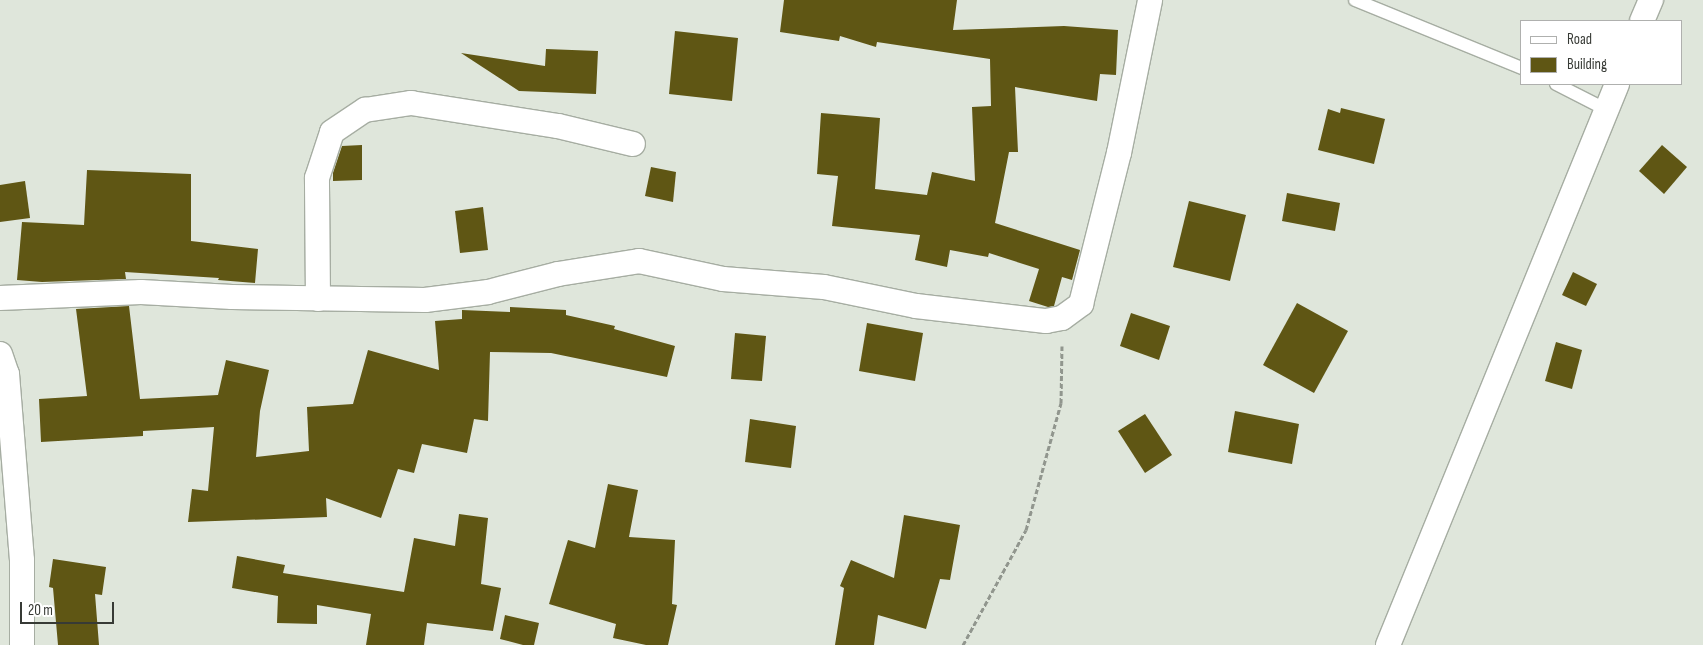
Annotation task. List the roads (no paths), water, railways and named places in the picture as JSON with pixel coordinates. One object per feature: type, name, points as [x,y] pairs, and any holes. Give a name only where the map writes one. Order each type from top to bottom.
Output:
[{"type":"street","points":[[0,298],[141,292],[318,299],[425,300],[488,292],[558,274],[639,261],[723,279],[824,287],[916,306],[1046,321],[1062,318],[1081,304],[1119,154],[1150,0]]},
{"type":"street","points":[[1642,20],[1651,0]]},
{"type":"street","points":[[1388,645],[1617,85]]},
{"type":"street","points":[[318,299],[316,178],[332,132],[365,110],[411,102],[558,126],[632,144]]},
{"type":"street","points":[[0,354],[7,374],[22,560],[22,645]]},
{"type":"lane","points":[[1355,0],[1520,67]]},
{"type":"lane","points":[[1558,85],[1607,110]]}]
